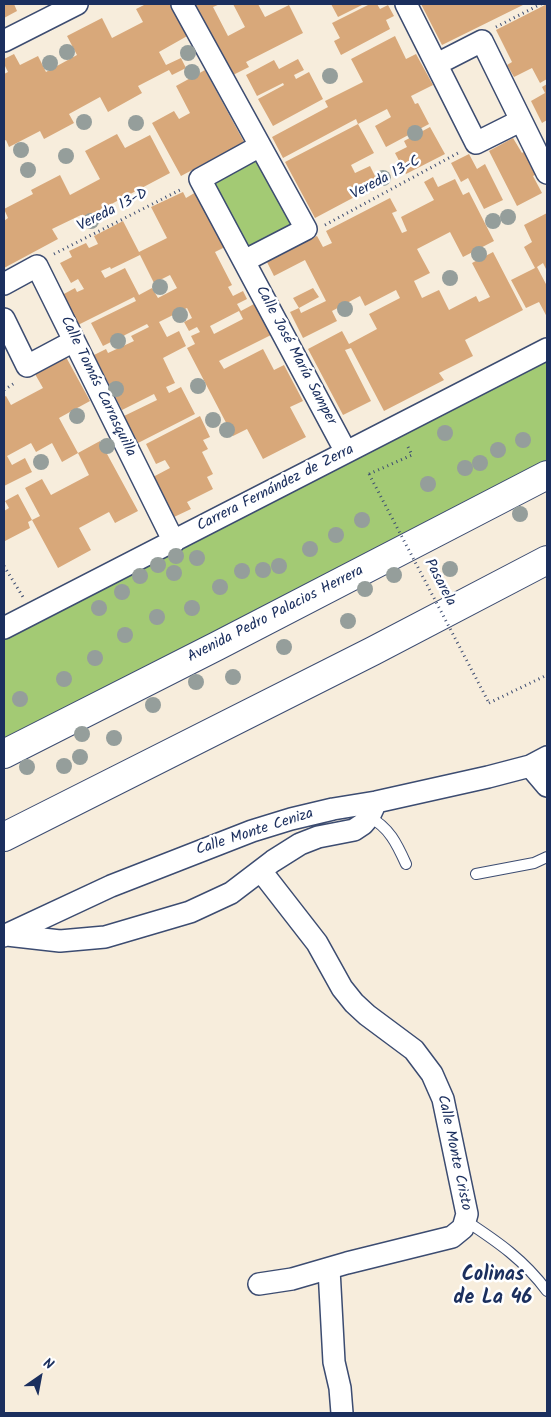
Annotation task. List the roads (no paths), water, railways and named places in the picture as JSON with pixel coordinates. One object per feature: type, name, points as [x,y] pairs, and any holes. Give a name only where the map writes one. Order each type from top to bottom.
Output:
[{"type":"main road","name":"Avenida Pedro Palacios Herrera","points":[[4,754],[547,475]]},
{"type":"main road","points":[[4,837],[365,655],[547,560]]},
{"type":"street","points":[[4,41],[77,4]]},
{"type":"street","points":[[182,4],[306,229],[244,260]]},
{"type":"street","points":[[406,4],[476,143],[520,121]]},
{"type":"street","points":[[437,64],[482,41],[547,173]]},
{"type":"street","name":"Calle José María Samper","points":[[260,146],[200,179],[346,452]]},
{"type":"street","name":"Calle Tomás Carrasquilla","points":[[4,284],[37,266],[174,542]]},
{"type":"street","points":[[4,320],[27,366],[74,341]]},
{"type":"street","name":"Carrera Fernández de Zerra","points":[[4,628],[547,349]]},
{"type":"street","points":[[538,762],[547,786]]},
{"type":"street","name":"Calle Monte Ceniza","points":[[5,936],[111,886],[252,831],[324,811],[372,809],[538,762]]},
{"type":"street","points":[[5,936],[60,941],[105,938],[190,912],[211,904],[231,893],[273,861],[300,844],[318,837],[354,830],[363,824],[372,809]]},
{"type":"street","name":"Calle Monte Cristo","points":[[259,1284],[292,1279],[347,1263],[452,1237],[463,1228],[466,1221],[447,1113],[432,1074],[414,1050],[354,1003],[342,988],[331,964],[317,943],[261,871]]},
{"type":"street","points":[[329,1269],[334,1362],[340,1388],[342,1413]]},
{"type":"lane","points":[[372,809],[393,836],[406,864]]},
{"type":"lane","points":[[476,874],[534,863],[547,857]]},
{"type":"lane","points":[[466,1221],[514,1255],[547,1291]]},
{"type":"district","name":"Colinas de La 46","points":[[493,1288]]}]
